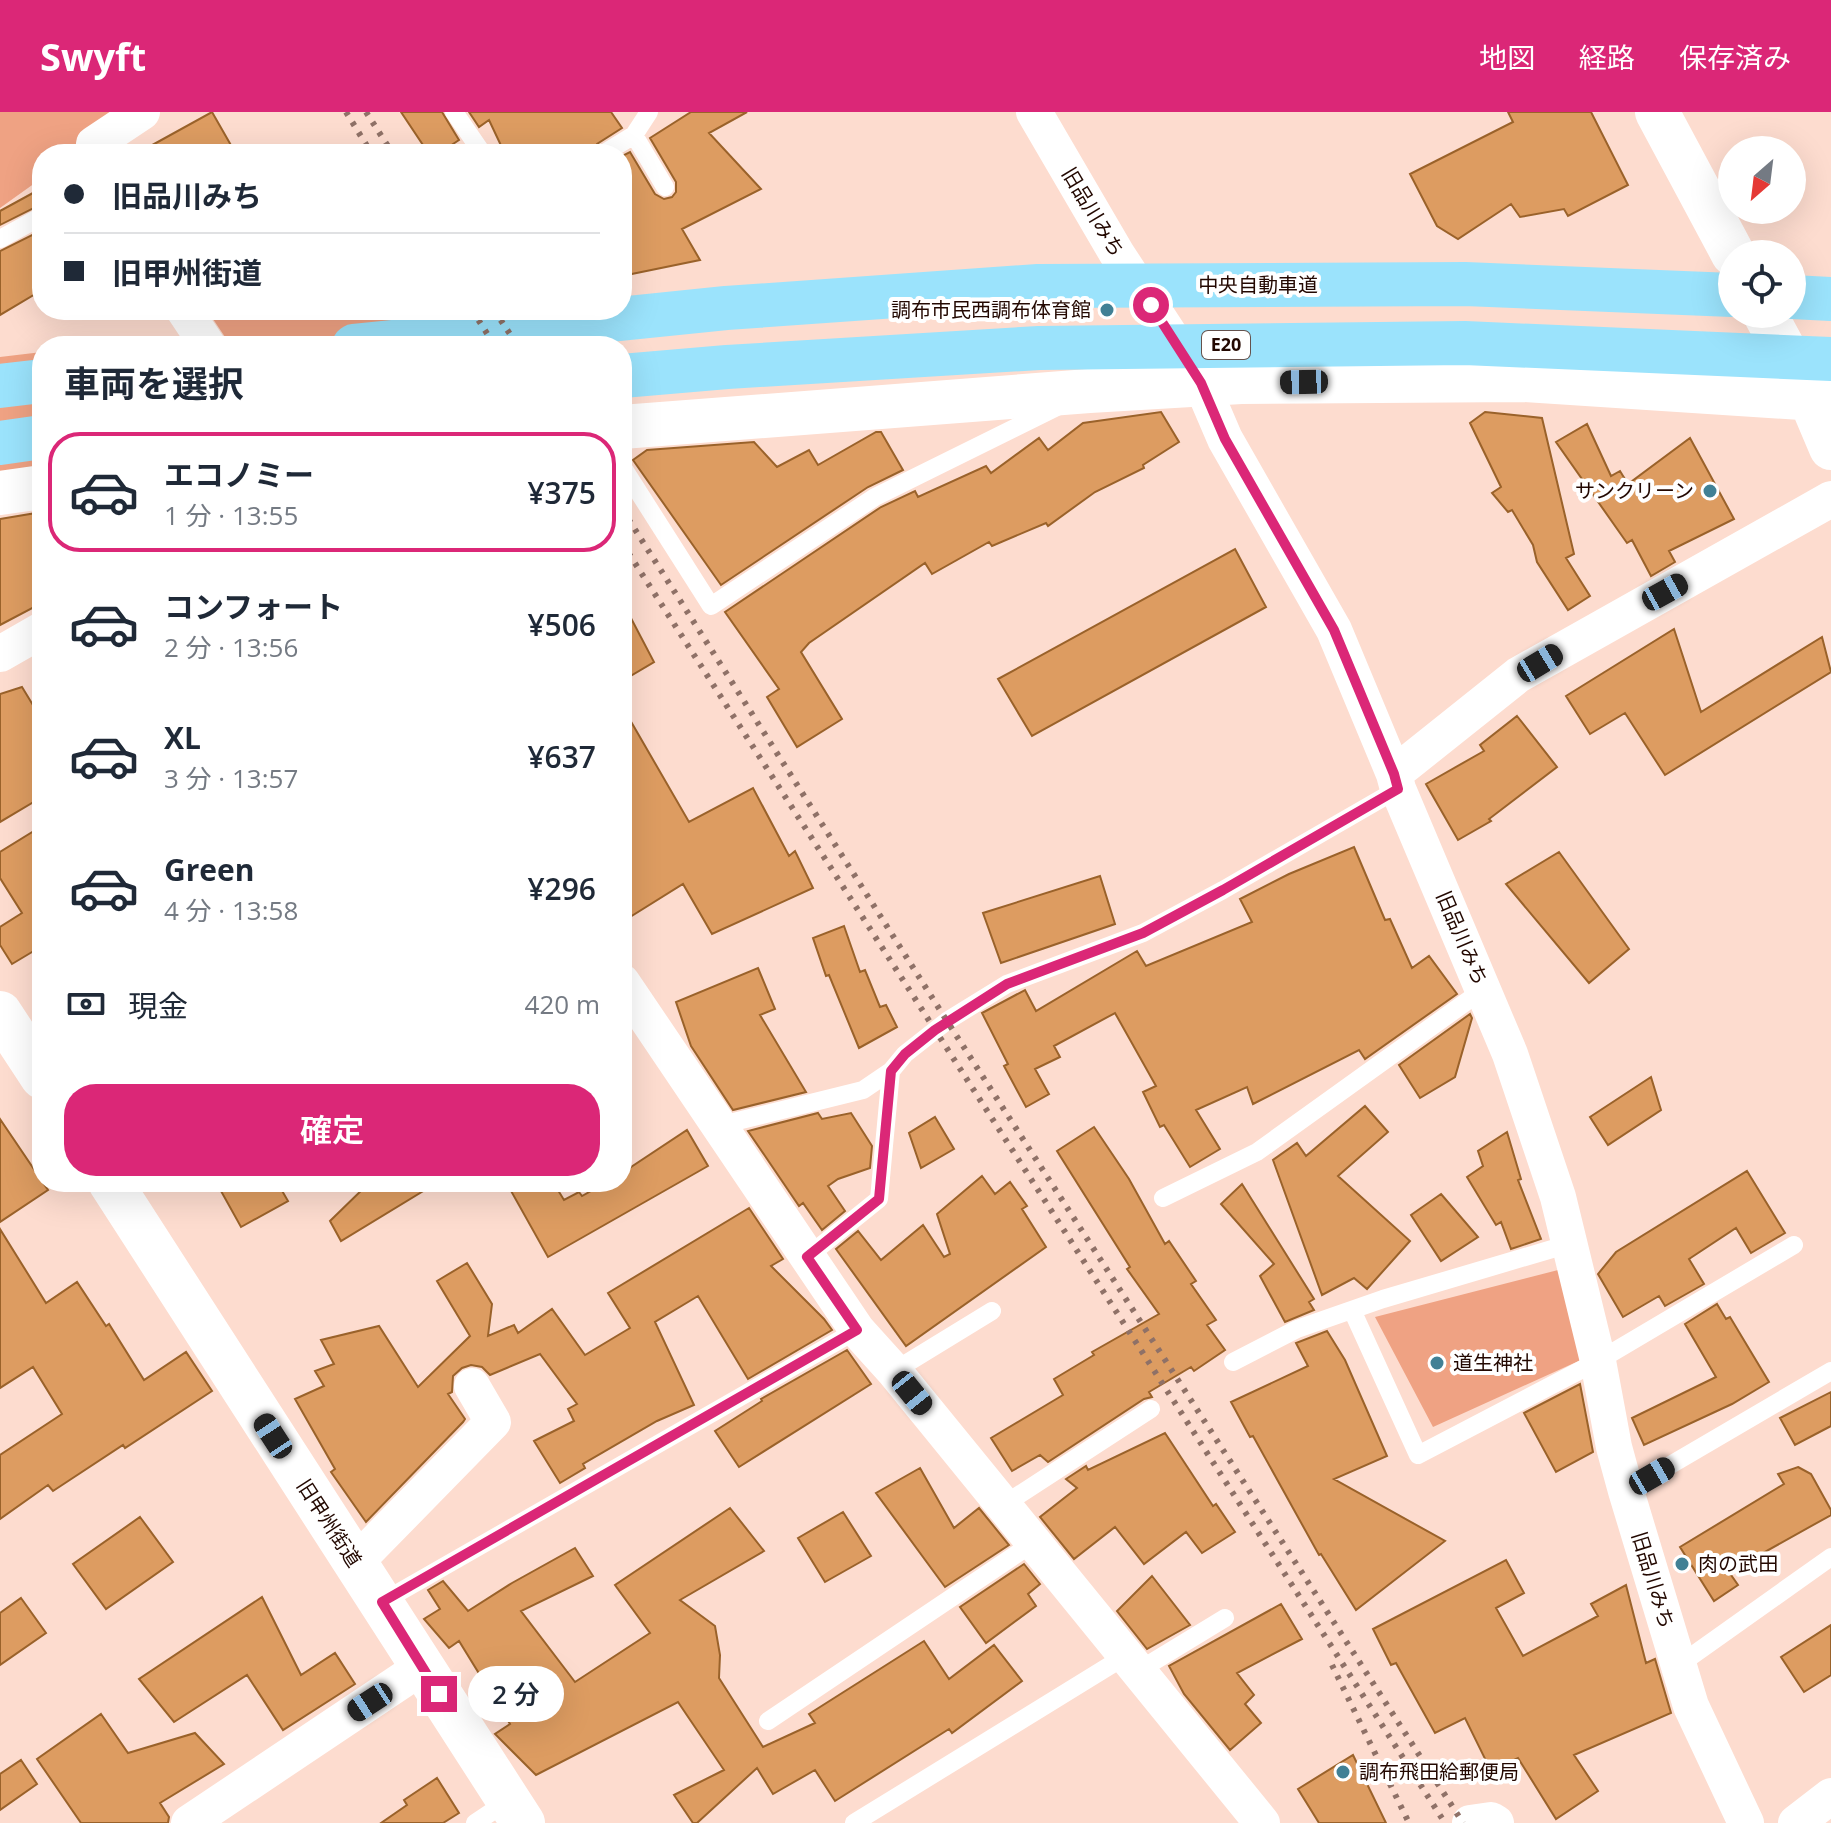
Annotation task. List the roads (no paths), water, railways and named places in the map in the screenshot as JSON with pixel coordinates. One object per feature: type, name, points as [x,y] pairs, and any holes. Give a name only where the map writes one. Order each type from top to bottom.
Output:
[{"type":"highway","name":"中央自動車道","points":[[632,318],[1038,286],[1465,284],[1718,294]]},
{"type":"highway","points":[[1806,298],[1831,299]]},
{"type":"highway","name":"中央自動車道","points":[[452,336],[609,320]]},
{"type":"highway","name":"E20","points":[[632,375],[1039,348],[1465,343],[1831,359]]},
{"type":"highway","points":[[0,386],[32,382]]},
{"type":"highway","points":[[0,443],[32,438]]},
{"type":"street","points":[[94,144],[142,112]]},
{"type":"street","name":"旧品川みち","points":[[1034,112],[1117,254],[1201,383],[1225,439],[1334,630],[1484,989],[1510,1054],[1553,1183],[1598,1361],[1614,1447],[1691,1706],[1746,1823]]},
{"type":"street","points":[[1657,112],[1726,240]]},
{"type":"street","points":[[1774,328],[1820,398],[1831,448]]},
{"type":"street","points":[[632,426],[1201,383],[1523,380],[1820,398]]},
{"type":"street","points":[[0,493],[32,488]]},
{"type":"street","points":[[1396,782],[1518,675],[1831,499]]},
{"type":"street","points":[[0,654],[32,636]]},
{"type":"street","points":[[632,997],[857,1330],[894,1371],[1262,1823]]},
{"type":"street","points":[[6,1036],[32,1066]]},
{"type":"street","name":"旧甲州街道","points":[[116,1192],[382,1602],[422,1667],[502,1816]]},
{"type":"street","points":[[355,1563],[493,1422],[472,1386]]},
{"type":"street","points":[[189,1823],[422,1667]]},
{"type":"street","points":[[1796,1823],[1831,1796]]},
{"type":"street","points":[[1470,1823],[1491,1820],[1496,1823]]},
{"type":"lane","points":[[454,112],[476,144]]},
{"type":"lane","points":[[619,144],[634,135],[649,112]]},
{"type":"lane","points":[[634,135],[665,187]]},
{"type":"lane","points":[[0,239],[32,221]]},
{"type":"lane","points":[[632,482],[711,606],[875,497],[1089,391]]},
{"type":"lane","points":[[717,1126],[863,1090],[891,1071],[905,1054],[935,1030],[1007,984],[1143,933],[1223,890],[1396,782]]},
{"type":"lane","points":[[1163,1198],[1257,1152],[1484,989]]},
{"type":"lane","points":[[807,1257],[879,1199],[891,1071]]},
{"type":"lane","points":[[1233,1362],[1297,1329],[1569,1244]]},
{"type":"lane","points":[[1352,1310],[1418,1455],[1598,1361],[1794,1245]]},
{"type":"lane","points":[[894,1371],[992,1311]]},
{"type":"lane","points":[[382,1602],[857,1330]]},
{"type":"lane","points":[[1626,1491],[1831,1371]]},
{"type":"lane","points":[[1002,1506],[1151,1409]]},
{"type":"lane","points":[[768,1721],[1033,1543]]},
{"type":"lane","points":[[1679,1665],[1831,1557]]},
{"type":"lane","points":[[854,1823],[1133,1663],[1225,1618]]},
{"type":"railway","points":[[346,112],[366,144]]},
{"type":"railway","points":[[366,112],[387,144]]},
{"type":"railway","points":[[478,320],[489,336]]},
{"type":"railway","points":[[501,320],[511,336]]},
{"type":"railway","points":[[632,525],[1463,1823]]},
{"type":"railway","points":[[632,559],[1445,1823]]},
{"type":"railway","points":[[1332,1665],[1409,1823]]},
{"type":"place","name":"調布市民西調布体育館","points":[[1107,310]]},
{"type":"place","name":"サンクリーン","points":[[1710,491]]},
{"type":"place","name":"道生神社","points":[[1437,1363]]},
{"type":"place","name":"肉の武田","points":[[1682,1564]]},
{"type":"place","name":"調布飛田給郵便局","points":[[1343,1772]]}]
